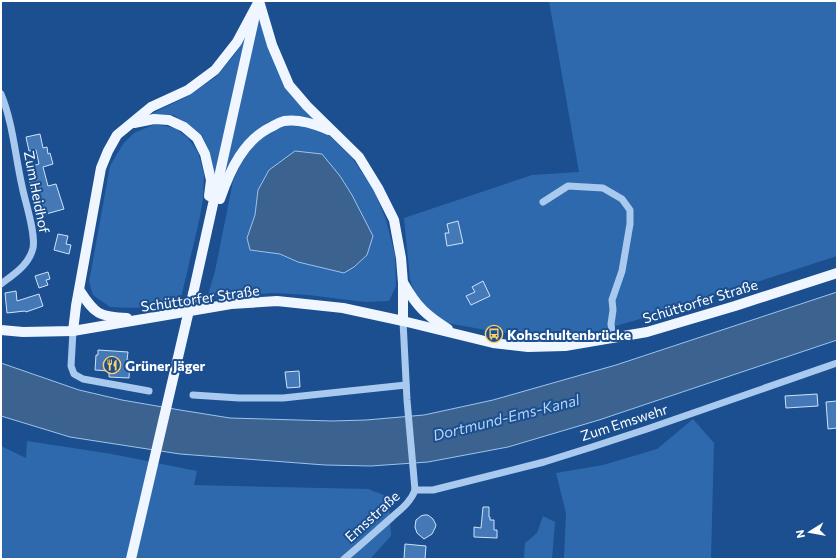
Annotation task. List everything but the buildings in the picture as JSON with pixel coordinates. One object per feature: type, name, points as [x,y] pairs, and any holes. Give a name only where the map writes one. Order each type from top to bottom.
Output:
[{"type":"main road","points":[[73,331],[76,306],[80,291],[101,168],[108,151],[117,136],[151,107],[188,90],[215,70],[237,42],[259,1]]},
{"type":"main road","points":[[259,1],[272,45],[289,85],[307,106],[359,157],[378,188],[394,220],[401,258],[403,320]]},
{"type":"main road","points":[[131,559],[259,1]]},
{"type":"main road","points":[[132,124],[154,119],[169,120],[184,127],[196,138],[205,154],[211,180],[205,238]]},
{"type":"main road","points":[[205,238],[226,180],[241,153],[263,130],[283,121],[308,122],[334,131]]},
{"type":"main road","name":"Schüttorfer Straße","points":[[1,330],[23,332],[73,331],[151,319],[231,304],[277,301],[343,308],[403,320],[456,335],[493,343],[528,347],[565,346],[614,339],[647,332],[735,306],[837,273]]},
{"type":"main road","points":[[403,283],[414,302],[423,312],[456,335]]},
{"type":"main road","points":[[80,291],[92,308],[102,316],[111,318],[151,319]]},
{"type":"street","name":"Zum Heidhof","points":[[1,94],[6,107],[33,236],[33,248],[29,259],[22,268],[1,284]]},
{"type":"street","points":[[543,202],[568,186],[603,188],[622,199],[630,210],[630,224],[622,270],[612,300],[613,310],[611,324],[614,339]]},
{"type":"street","points":[[403,320],[407,400],[415,490]]},
{"type":"street","points":[[73,331],[71,366],[74,374],[83,379],[149,391]]},
{"type":"street","name":"Zum Emswehr","points":[[415,490],[433,490],[550,460],[654,427],[837,363]]},
{"type":"street","points":[[193,395],[239,398],[283,398],[406,385]]},
{"type":"street","name":"Emsstraße","points":[[344,559],[406,504],[415,490]]},
{"type":"shaded area","points":[[549,1],[837,1],[837,256],[661,313],[591,333],[558,338],[491,331],[442,322],[417,298],[413,289],[410,279],[404,218],[532,175],[579,172]]},
{"type":"shaded area","points":[[259,2],[289,85],[333,131],[308,121],[263,130],[226,180],[205,238]]},
{"type":"shaded area","points":[[245,37],[215,176],[209,151],[202,135],[174,115],[149,115],[186,97],[217,76],[234,55]]},
{"type":"shaded area","points":[[155,124],[175,128],[188,138],[198,152],[204,174],[203,199],[199,221],[180,302],[136,308],[110,307],[93,295],[89,282],[110,166],[123,144],[134,133]]},
{"type":"shaded area","points":[[304,125],[328,134],[352,158],[374,190],[386,220],[395,255],[396,286],[389,301],[365,302],[308,295],[274,293],[207,298],[215,271],[233,181],[243,158],[264,135],[283,126]],"holes":[[[340,176],[352,195],[373,236],[344,273],[298,262],[280,254],[250,250],[248,238],[255,215],[258,190]]]},
{"type":"shaded area","points":[[693,419],[714,443],[711,559],[564,559],[566,513],[556,473],[603,465],[657,449]]},
{"type":"shaded area","points":[[27,441],[112,454],[197,471],[194,485],[368,489],[389,497],[391,536],[370,559],[1,559],[1,446],[26,458]]},
{"type":"shaded area","points":[[543,516],[555,522],[552,559],[526,559],[524,557],[525,543],[537,533]]},
{"type":"water","points":[[295,151],[322,154],[340,176],[352,195],[373,236],[367,255],[354,267],[344,273],[298,262],[280,254],[250,250],[247,238],[255,215],[258,190],[269,170]]},
{"type":"water","name":"Dortmund-Ems-Kanal","points":[[837,292],[837,340],[599,420],[508,447],[428,462],[371,466],[325,465],[180,454],[70,437],[1,416],[1,363],[79,390],[122,400],[230,418],[332,421],[366,420],[424,415],[493,400],[616,365]]},
{"type":"place","name":"Kohschultenbrücke","points":[[494,334]]},
{"type":"place","name":"Grüner Jäger","points":[[112,365]]}]
